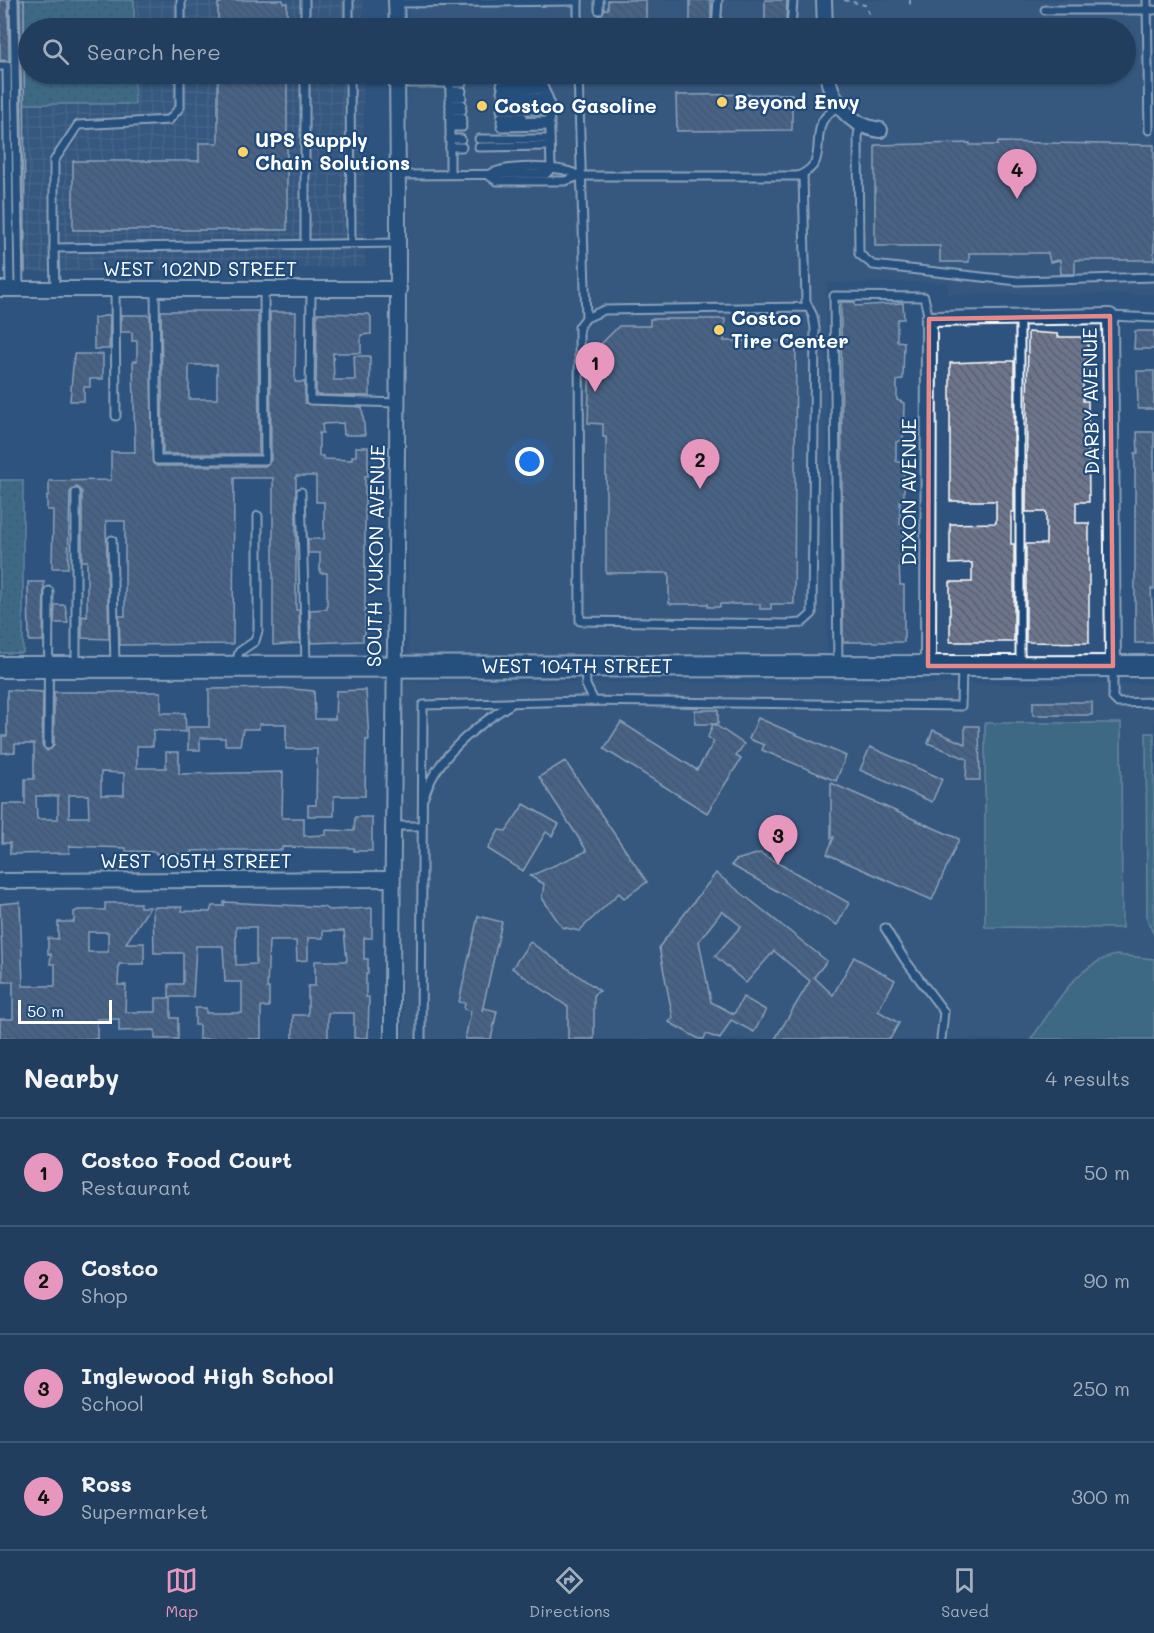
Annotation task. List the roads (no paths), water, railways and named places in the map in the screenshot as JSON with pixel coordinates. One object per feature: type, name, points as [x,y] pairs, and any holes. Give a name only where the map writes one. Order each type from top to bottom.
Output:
[{"type":"street","points":[[824,0],[825,18]]},
{"type":"street","points":[[396,2],[397,18]]},
{"type":"street","name":"SOUTH YUKON AVENUE","points":[[392,1039],[393,666],[399,289],[397,84]]},
{"type":"street","points":[[830,84],[834,97],[860,124],[880,130]]},
{"type":"street","name":"WEST 102ND STREET","points":[[10,289],[399,289]]},
{"type":"street","name":"DARBY AVENUE","points":[[929,319],[1110,316],[1113,666]]},
{"type":"street","name":"DIXON AVENUE","points":[[928,666],[929,319]]},
{"type":"street","name":"WEST 104TH STREET","points":[[0,667],[1154,666]]},
{"type":"street","name":"WEST 105TH STREET","points":[[0,880],[392,879]]},
{"type":"lane","points":[[10,289],[14,0]]},
{"type":"lane","points":[[181,0],[181,18]]},
{"type":"lane","points":[[305,0],[305,18]]},
{"type":"lane","points":[[349,0],[349,18]]},
{"type":"lane","points":[[396,2],[578,0],[578,18]]},
{"type":"lane","points":[[599,0],[599,10]]},
{"type":"lane","points":[[717,18],[718,0]]},
{"type":"lane","points":[[792,18],[793,0]]},
{"type":"lane","points":[[1147,0],[1150,10],[1149,130]]},
{"type":"lane","points":[[1045,10],[1150,10]]},
{"type":"lane","points":[[0,66],[7,66],[10,289]]},
{"type":"lane","points":[[55,289],[54,161],[78,125],[170,120],[180,107],[180,84]]},
{"type":"lane","points":[[305,84],[305,243]]},
{"type":"lane","points":[[350,84],[351,243]]},
{"type":"lane","points":[[408,84],[450,106],[462,106]]},
{"type":"lane","points":[[578,84],[586,318]]},
{"type":"lane","points":[[488,174],[497,181],[565,181],[580,176],[803,174],[816,165],[822,123],[828,114],[840,105]]},
{"type":"lane","points":[[450,106],[462,106]]},
{"type":"lane","points":[[450,106],[462,106]]},
{"type":"lane","points":[[450,106],[450,174]]},
{"type":"lane","points":[[501,106],[549,109]]},
{"type":"lane","points":[[501,106],[549,109]]},
{"type":"lane","points":[[501,106],[549,109]]},
{"type":"lane","points":[[549,109],[550,169]]},
{"type":"lane","points":[[860,124],[858,136],[859,254],[873,265],[1018,281],[1154,277]]},
{"type":"lane","points":[[479,143],[550,142]]},
{"type":"lane","points":[[450,143],[461,143]]},
{"type":"lane","points":[[398,175],[488,174],[503,168],[569,169],[580,176]]},
{"type":"lane","points":[[803,174],[806,302],[808,307],[815,328],[814,605],[812,614],[802,623],[788,624],[580,621],[579,327],[586,318],[604,310],[808,307]]},
{"type":"lane","points":[[54,248],[399,243]]},
{"type":"lane","points":[[115,289],[116,416]]},
{"type":"lane","points":[[155,289],[157,460],[265,460],[264,289]]},
{"type":"lane","points":[[311,289],[310,399],[398,403]]},
{"type":"lane","points":[[838,666],[834,297],[924,297],[929,319]]},
{"type":"lane","points":[[1020,316],[1020,666]]},
{"type":"lane","points":[[1110,316],[1154,318]]},
{"type":"lane","points":[[302,492],[306,666]]},
{"type":"lane","points":[[76,493],[76,668]]},
{"type":"lane","points":[[236,667],[236,657],[255,641],[258,631],[258,516]]},
{"type":"lane","points":[[112,540],[115,667]]},
{"type":"lane","points":[[48,745],[49,591]]},
{"type":"lane","points":[[584,666],[586,685],[594,701]]},
{"type":"lane","points":[[420,1039],[423,705],[594,701],[962,706],[962,666]]},
{"type":"lane","points":[[1113,666],[1113,698],[1118,703],[1154,702]]},
{"type":"lane","points":[[422,802],[432,778],[448,757],[482,723],[512,703]]},
{"type":"lane","points":[[392,826],[422,826]]},
{"type":"lane","points":[[885,928],[905,960],[944,1012],[941,1039]]},
{"type":"place","name":"Beyond Envy","points":[[722,102]]},
{"type":"place","name":"Costco Gasoline","points":[[482,106]]},
{"type":"place","name":"UPS Supply Chain Solutions","points":[[243,152]]},
{"type":"place","name":"Ross","points":[[1017,199]]},
{"type":"place","name":"Costco Tire Center","points":[[719,330]]},
{"type":"place","name":"Costco Food Court","points":[[595,392]]},
{"type":"place","name":"Costco","points":[[700,489]]},
{"type":"place","name":"Inglewood High School","points":[[778,865]]}]
